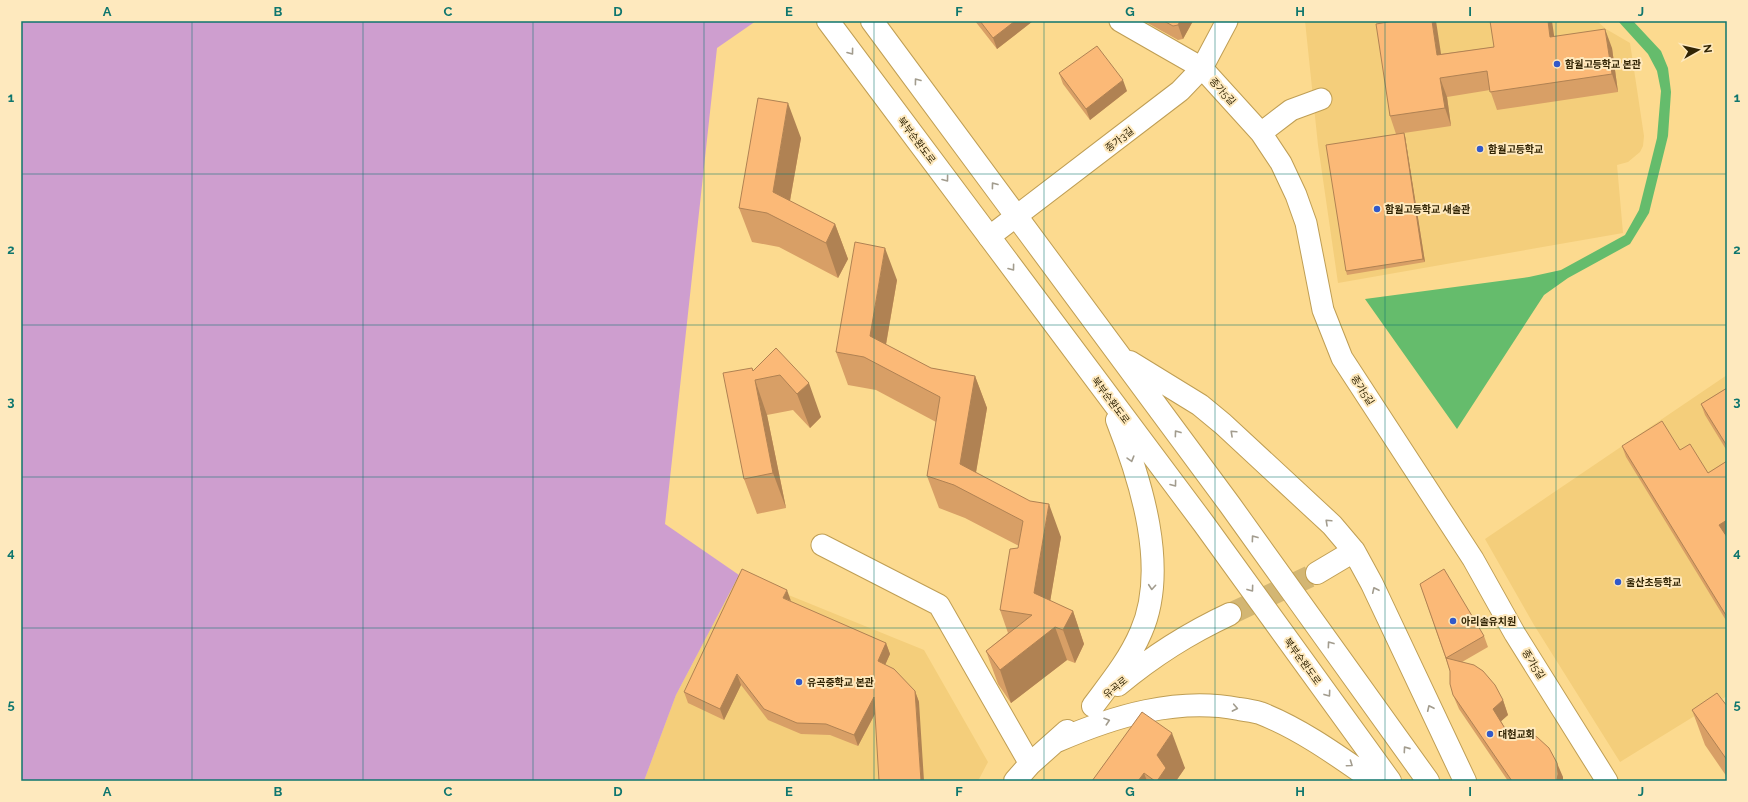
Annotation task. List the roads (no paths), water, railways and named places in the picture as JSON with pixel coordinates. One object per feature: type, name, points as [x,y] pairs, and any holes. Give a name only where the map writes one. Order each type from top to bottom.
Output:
[{"type":"main road","name":"북부순환도로","points":[[828,21],[1204,524],[1390,781]]},
{"type":"main road","points":[[872,21],[1230,505],[1428,781]]},
{"type":"main road","points":[[1120,356],[1200,405],[1223,424],[1332,525],[1354,551],[1372,584],[1465,781]]},
{"type":"main road","points":[[1093,706],[1130,655],[1146,618],[1153,587],[1153,563],[1150,537],[1141,494],[1127,446],[1108,396]]},
{"type":"main road","points":[[1317,573],[1354,551]]},
{"type":"main road","name":"유곡로","points":[[1015,781],[1030,764],[1057,741],[1093,706],[1148,660],[1190,633],[1230,614]]},
{"type":"main road","points":[[1057,741],[1105,722],[1153,709],[1184,705],[1222,705],[1259,712],[1297,730],[1374,781]]},
{"type":"street","name":"종가5길","points":[[1120,21],[1202,68],[1261,133],[1282,163],[1306,223],[1323,310],[1342,358],[1473,560],[1515,634],[1607,781]]},
{"type":"street","name":"종가3길","points":[[989,237],[1180,91],[1202,68],[1227,21]]},
{"type":"street","points":[[1261,133],[1291,110],[1321,99]]},
{"type":"street","points":[[822,546],[939,605],[1030,764]]},
{"type":"tunnel","points":[[1230,614],[1317,573]]},
{"type":"place","name":"함월고등학교 본관","points":[[1557,64]]},
{"type":"place","name":"함월고등학교","points":[[1480,149]]},
{"type":"place","name":"함월고등학교 새솔관","points":[[1377,209]]},
{"type":"place","name":"울산초등학교","points":[[1618,582]]},
{"type":"place","name":"아리솔유치원","points":[[1453,621]]},
{"type":"place","name":"유곡중학교 본관","points":[[799,682]]},
{"type":"place","name":"대현교회","points":[[1490,734]]}]
